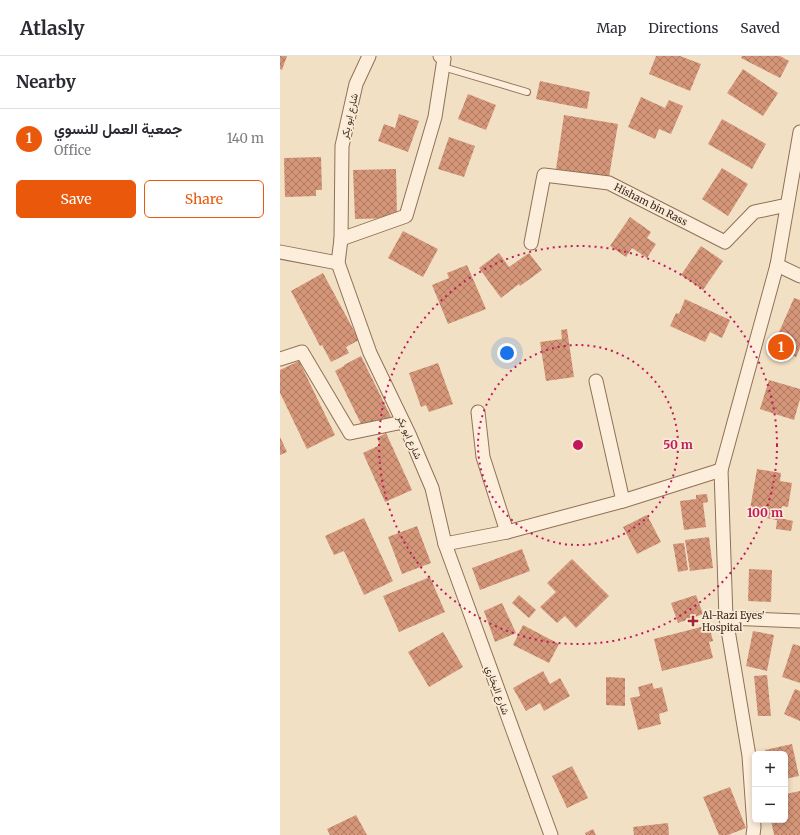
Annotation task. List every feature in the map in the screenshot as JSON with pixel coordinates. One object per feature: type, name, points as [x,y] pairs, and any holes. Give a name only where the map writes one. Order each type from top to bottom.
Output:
[{"type":"street","name":"شارع ابو بكر","points":[[368,56],[356,84],[342,146],[341,239],[338,263],[370,352],[432,488],[445,544]]},
{"type":"street","points":[[341,239],[406,216],[435,117],[442,62]]},
{"type":"street","points":[[753,835],[754,827],[750,756],[726,618],[721,470],[777,265],[800,132]]},
{"type":"street","name":"Hisham bin Rass","points":[[531,243],[544,174],[609,183],[725,242],[754,212],[787,205]]},
{"type":"street","points":[[280,252],[338,263]]},
{"type":"street","points":[[777,265],[800,276]]},
{"type":"street","points":[[280,359],[302,352],[350,433],[403,422]]},
{"type":"street","points":[[596,381],[623,501]]},
{"type":"street","points":[[478,412],[483,457],[507,532]]},
{"type":"street","points":[[445,544],[507,532],[623,501],[721,470]]},
{"type":"street","name":"شارع البخاري","points":[[445,544],[551,835]]},
{"type":"street","points":[[726,618],[800,621]]},
{"type":"lane","points":[[442,62],[527,92]]},
{"type":"building","points":[[280,56],[287,56],[282,70],[280,69]]},
{"type":"building","points":[[656,56],[680,56],[701,64],[690,91],[649,74]]},
{"type":"building","points":[[742,56],[780,56],[789,61],[780,78],[741,58]]},
{"type":"building","points":[[743,69],[778,93],[763,116],[727,93]]},
{"type":"building","points":[[540,81],[590,92],[587,109],[536,99]]},
{"type":"building","points":[[468,94],[496,105],[486,130],[458,119]]},
{"type":"building","points":[[641,97],[665,108],[669,100],[683,106],[671,134],[659,129],[655,139],[628,127]]},
{"type":"building","points":[[399,114],[419,121],[408,152],[378,141],[384,124],[395,128]]},
{"type":"building","points":[[564,115],[618,124],[609,177],[556,169]]},
{"type":"building","points":[[722,119],[766,144],[752,169],[708,144]]},
{"type":"building","points":[[449,137],[475,146],[464,177],[438,169]]},
{"type":"building","points":[[321,157],[322,190],[316,190],[316,196],[285,197],[284,158]]},
{"type":"building","points":[[722,168],[748,184],[728,216],[702,199]]},
{"type":"building","points":[[396,169],[397,218],[355,219],[353,170]]},
{"type":"building","points":[[630,217],[651,232],[647,238],[656,244],[647,258],[632,248],[626,257],[610,246]]},
{"type":"building","points":[[403,231],[438,249],[423,277],[388,258]]},
{"type":"building","points":[[701,246],[723,261],[703,290],[681,275]]},
{"type":"building","points":[[499,253],[509,267],[529,253],[542,270],[520,286],[519,284],[501,298],[479,268]]},
{"type":"building","points":[[467,265],[486,309],[448,324],[432,285],[449,278],[447,273]]},
{"type":"building","points":[[323,273],[359,340],[346,347],[349,353],[331,362],[322,345],[320,346],[291,291]]},
{"type":"building","points":[[794,298],[800,300],[800,348],[796,357],[779,350],[782,341],[776,339]]},
{"type":"building","points":[[685,299],[730,320],[722,338],[710,332],[705,342],[670,326],[676,313],[679,314]]},
{"type":"building","points":[[567,329],[574,377],[546,381],[540,342],[562,339],[561,330]]},
{"type":"building","points":[[361,356],[391,417],[364,430],[335,371]]},
{"type":"building","points":[[299,361],[335,435],[307,449],[280,393],[280,370]]},
{"type":"building","points":[[438,363],[453,404],[429,412],[426,405],[421,407],[409,373]]},
{"type":"building","points":[[769,380],[800,389],[800,399],[794,420],[760,409]]},
{"type":"building","points":[[386,433],[412,490],[385,502],[363,453],[380,445],[377,438]]},
{"type":"building","points":[[280,437],[287,452],[280,455]]},
{"type":"building","points":[[757,469],[781,473],[780,481],[792,483],[788,507],[782,506],[780,518],[793,521],[791,531],[776,529],[777,520],[749,515]]},
{"type":"building","points":[[707,494],[708,502],[703,503],[706,527],[684,530],[680,501],[696,499],[696,495]]},
{"type":"building","points":[[647,515],[661,542],[637,554],[623,527]]},
{"type":"building","points":[[364,518],[393,581],[364,595],[344,551],[334,555],[325,536]]},
{"type":"building","points":[[417,526],[431,563],[402,574],[388,537]]},
{"type":"building","points":[[709,537],[713,568],[690,571],[685,540]]},
{"type":"building","points":[[684,543],[688,570],[678,572],[673,544]]},
{"type":"building","points":[[522,549],[530,571],[480,590],[472,568]]},
{"type":"building","points":[[572,559],[609,596],[576,628],[565,616],[557,623],[540,607],[556,592],[547,583]]},
{"type":"building","points":[[749,569],[772,570],[771,602],[748,601]]},
{"type":"building","points":[[430,577],[445,612],[399,632],[383,596]]},
{"type":"building","points":[[519,595],[536,610],[529,618],[512,603]]},
{"type":"building","points":[[696,595],[703,614],[678,623],[671,603]]},
{"type":"building","points":[[502,603],[516,633],[495,642],[484,611]]},
{"type":"building","points":[[523,625],[559,644],[549,663],[513,645]]},
{"type":"building","points":[[709,625],[713,641],[709,642],[713,658],[662,671],[654,639]]},
{"type":"building","points":[[753,631],[774,635],[767,671],[746,666]]},
{"type":"building","points":[[443,632],[463,667],[429,687],[408,652]]},
{"type":"building","points":[[793,644],[800,646],[800,683],[782,677]]},
{"type":"building","points":[[543,671],[550,684],[560,678],[570,696],[544,711],[540,703],[526,711],[513,688]]},
{"type":"building","points":[[767,675],[771,716],[758,716],[754,676]]},
{"type":"building","points":[[606,677],[625,678],[625,706],[606,705]]},
{"type":"building","points":[[652,683],[654,689],[662,687],[668,711],[659,714],[661,724],[638,730],[630,698],[640,696],[638,687]]},
{"type":"building","points":[[795,689],[800,691],[800,721],[784,714]]},
{"type":"building","points":[[792,744],[799,776],[788,778],[788,751],[765,750]]},
{"type":"building","points":[[572,766],[588,798],[567,808],[552,776]]},
{"type":"building","points":[[730,787],[746,828],[728,835],[719,835],[703,797]]},
{"type":"building","points":[[800,791],[800,835],[774,835],[772,823],[788,823],[788,794]]},
{"type":"building","points":[[356,815],[367,835],[330,835],[327,829]]},
{"type":"building","points":[[668,823],[669,835],[634,835],[633,827]]},
{"type":"building","points":[[593,829],[596,835],[586,835],[585,833]]},
{"type":"place","name":"جمعية العمل للنسوي","points":[[781,347]]},
{"type":"place","name":"Al-Razi Eyes' Hospital","points":[[693,621]]}]
